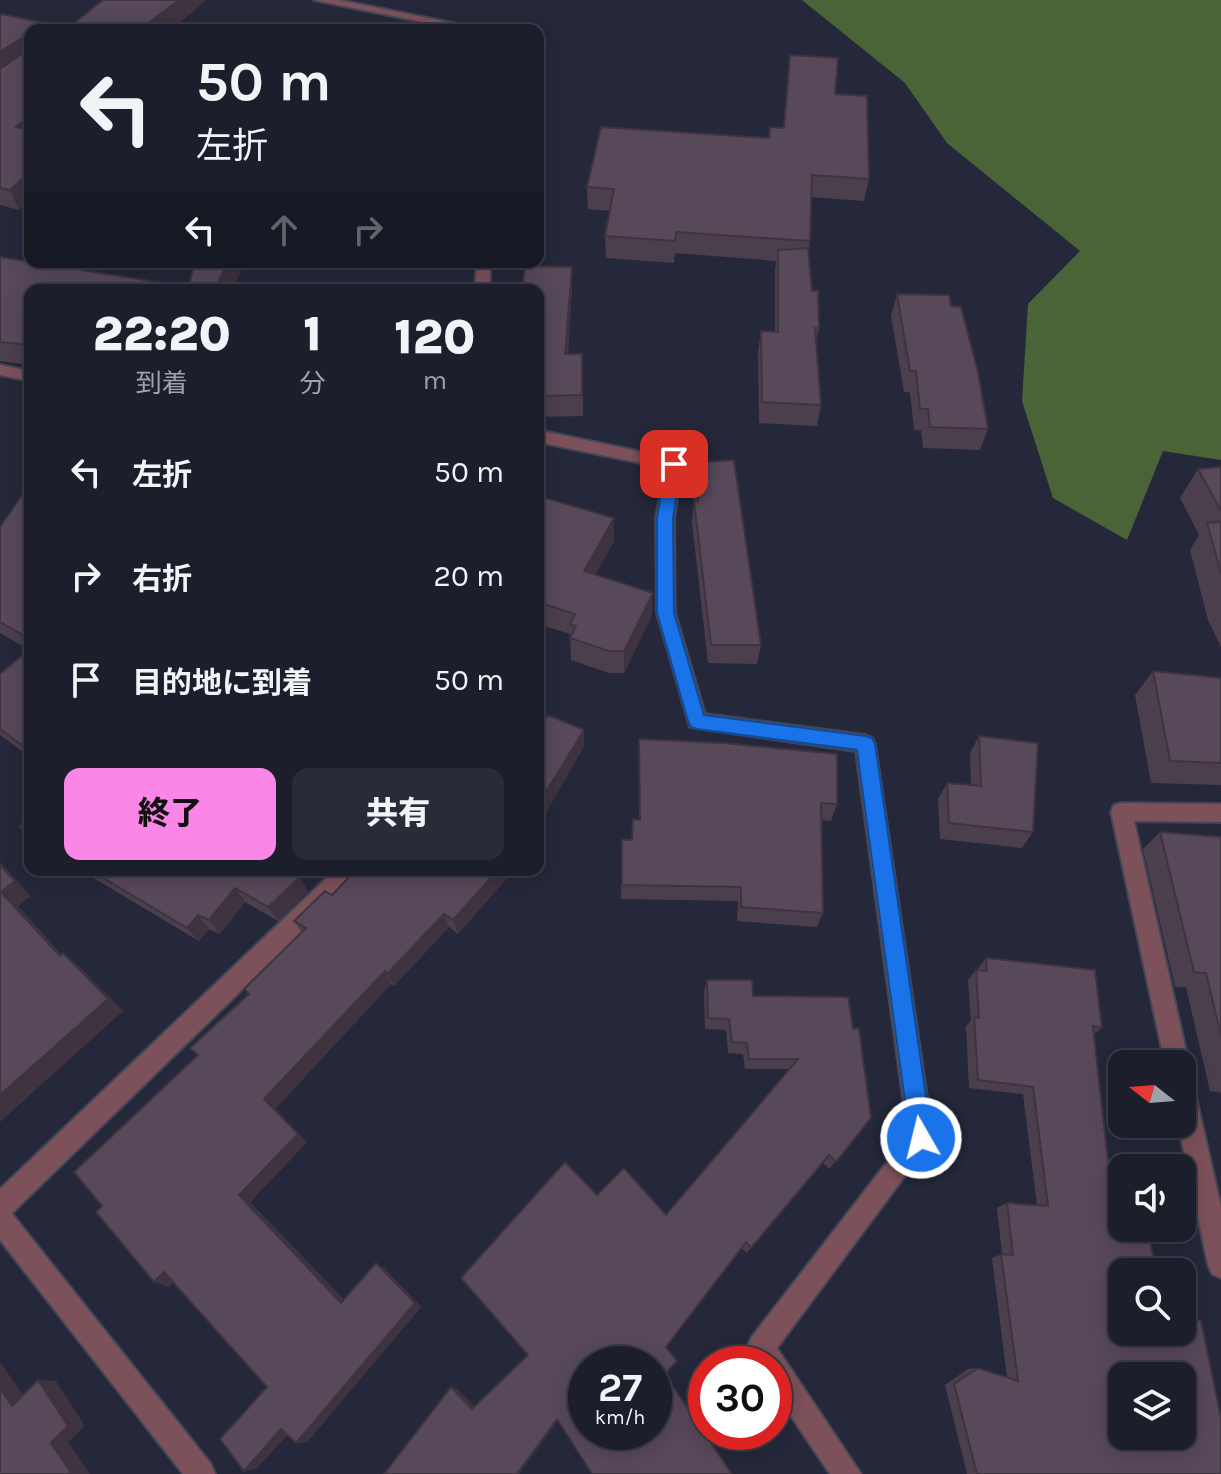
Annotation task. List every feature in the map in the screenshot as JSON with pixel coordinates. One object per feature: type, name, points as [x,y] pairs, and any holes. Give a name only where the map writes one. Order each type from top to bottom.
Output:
[{"type":"street","points":[[320,0],[449,24]]},
{"type":"street","points":[[0,370],[24,375]]},
{"type":"street","points":[[544,437],[674,464],[665,518],[666,613],[697,721],[865,744],[921,1138],[763,1346]]},
{"type":"street","points":[[1174,1050],[1121,812],[1221,813]]},
{"type":"street","points":[[0,1207],[344,876]]},
{"type":"street","points":[[1193,1138],[1221,1265]]},
{"type":"street","points":[[0,1219],[201,1474]]},
{"type":"street","points":[[792,1393],[847,1474]]},
{"type":"green space","points":[[802,0],[1221,0],[1221,460],[1163,451],[1127,540],[1053,498],[1022,401],[1028,304],[1080,251],[947,143],[905,83]]},
{"type":"building","points":[[103,0],[179,0],[147,24],[73,24]]},
{"type":"building","points":[[2,14],[49,24],[24,24],[24,120],[16,127],[24,129],[24,177],[10,190],[0,188],[0,69],[23,53],[22,38],[0,52]]},
{"type":"building","points":[[790,55],[838,58],[835,94],[867,96],[869,179],[812,175],[810,241],[676,232],[675,241],[605,236],[614,189],[587,187],[601,127],[769,138],[770,127],[784,128]]},
{"type":"building","points":[[808,248],[812,291],[818,291],[819,328],[815,328],[821,405],[762,402],[761,331],[778,332],[778,250]]},
{"type":"building","points":[[0,257],[24,261],[24,268],[69,268],[170,284],[24,284],[24,344],[0,342]]},
{"type":"building","points":[[572,267],[565,354],[582,354],[582,395],[544,396],[544,284],[523,284],[525,268]]},
{"type":"building","points":[[193,268],[225,268],[217,284],[190,284]]},
{"type":"building","points":[[897,294],[949,295],[951,306],[961,307],[978,372],[988,429],[930,427],[928,409],[920,409],[916,371],[910,371]]},
{"type":"building","points":[[734,460],[761,645],[711,645],[694,501],[698,501],[694,463]]},
{"type":"building","points":[[1221,467],[1221,511],[1198,469]]},
{"type":"building","points":[[24,493],[24,636],[0,622],[0,527]]},
{"type":"building","points":[[544,498],[614,518],[584,571],[653,593],[624,651],[609,651],[570,638],[576,626],[570,624],[575,614],[544,604]]},
{"type":"building","points":[[1221,522],[1221,573],[1207,523]]},
{"type":"building","points":[[24,654],[24,747],[0,729],[0,674]]},
{"type":"building","points":[[1153,671],[1221,678],[1221,763],[1170,761]]},
{"type":"building","points":[[548,715],[584,730],[544,794],[544,721]]},
{"type":"building","points":[[979,736],[1038,743],[1033,832],[949,823],[947,783],[981,786]]},
{"type":"building","points":[[639,739],[837,754],[837,804],[821,803],[823,913],[741,907],[741,887],[622,885],[622,840],[632,840],[633,819],[640,820]]},
{"type":"building","points":[[1160,832],[1221,837],[1221,1036],[1206,973],[1194,972]]},
{"type":"building","points":[[0,865],[15,881],[1,892],[60,956],[63,953],[108,999],[0,1095]]},
{"type":"building","points":[[100,876],[300,877],[268,907],[235,888],[209,920],[198,915],[187,928]]},
{"type":"building","points":[[350,876],[493,876],[453,920],[444,914],[387,974],[385,971],[264,1099],[298,1134],[239,1195],[341,1303],[376,1263],[415,1303],[296,1443],[281,1429],[244,1471],[220,1439],[267,1387],[164,1272],[154,1282],[96,1212],[102,1206],[74,1172],[198,1055],[190,1048],[249,994],[244,989],[306,928],[294,921],[325,891],[332,895]]},
{"type":"building","points":[[986,958],[1095,970],[1102,1028],[1093,1026],[1108,1160],[1108,1242],[1150,1242],[1153,1258],[1108,1258],[1108,1346],[1196,1346],[1196,1320],[1201,1320],[1221,1418],[1221,1474],[977,1474],[954,1384],[978,1368],[1018,1381],[1001,1254],[1013,1255],[1007,1203],[1048,1206],[1033,1087],[978,1080],[974,1017],[979,1018],[976,970],[987,971]]},
{"type":"building","points":[[707,980],[752,980],[753,996],[848,997],[853,1029],[859,1028],[871,1118],[836,1162],[829,1155],[751,1248],[746,1242],[667,1346],[568,1346],[568,1436],[557,1419],[517,1474],[384,1474],[451,1387],[472,1409],[528,1355],[461,1278],[565,1162],[597,1195],[624,1168],[666,1215],[798,1059],[749,1059],[747,1043],[732,1042],[729,1019],[708,1018]]},
{"type":"building","points":[[38,1380],[68,1426],[51,1443],[72,1474],[0,1474],[0,1388],[12,1406]]},
{"type":"building","points":[[672,1384],[688,1408],[688,1450],[716,1450],[732,1474],[592,1474],[577,1450],[672,1450]]},
{"type":"route","points":[[674,464],[665,518],[666,613],[697,721],[865,744],[921,1138]]}]
